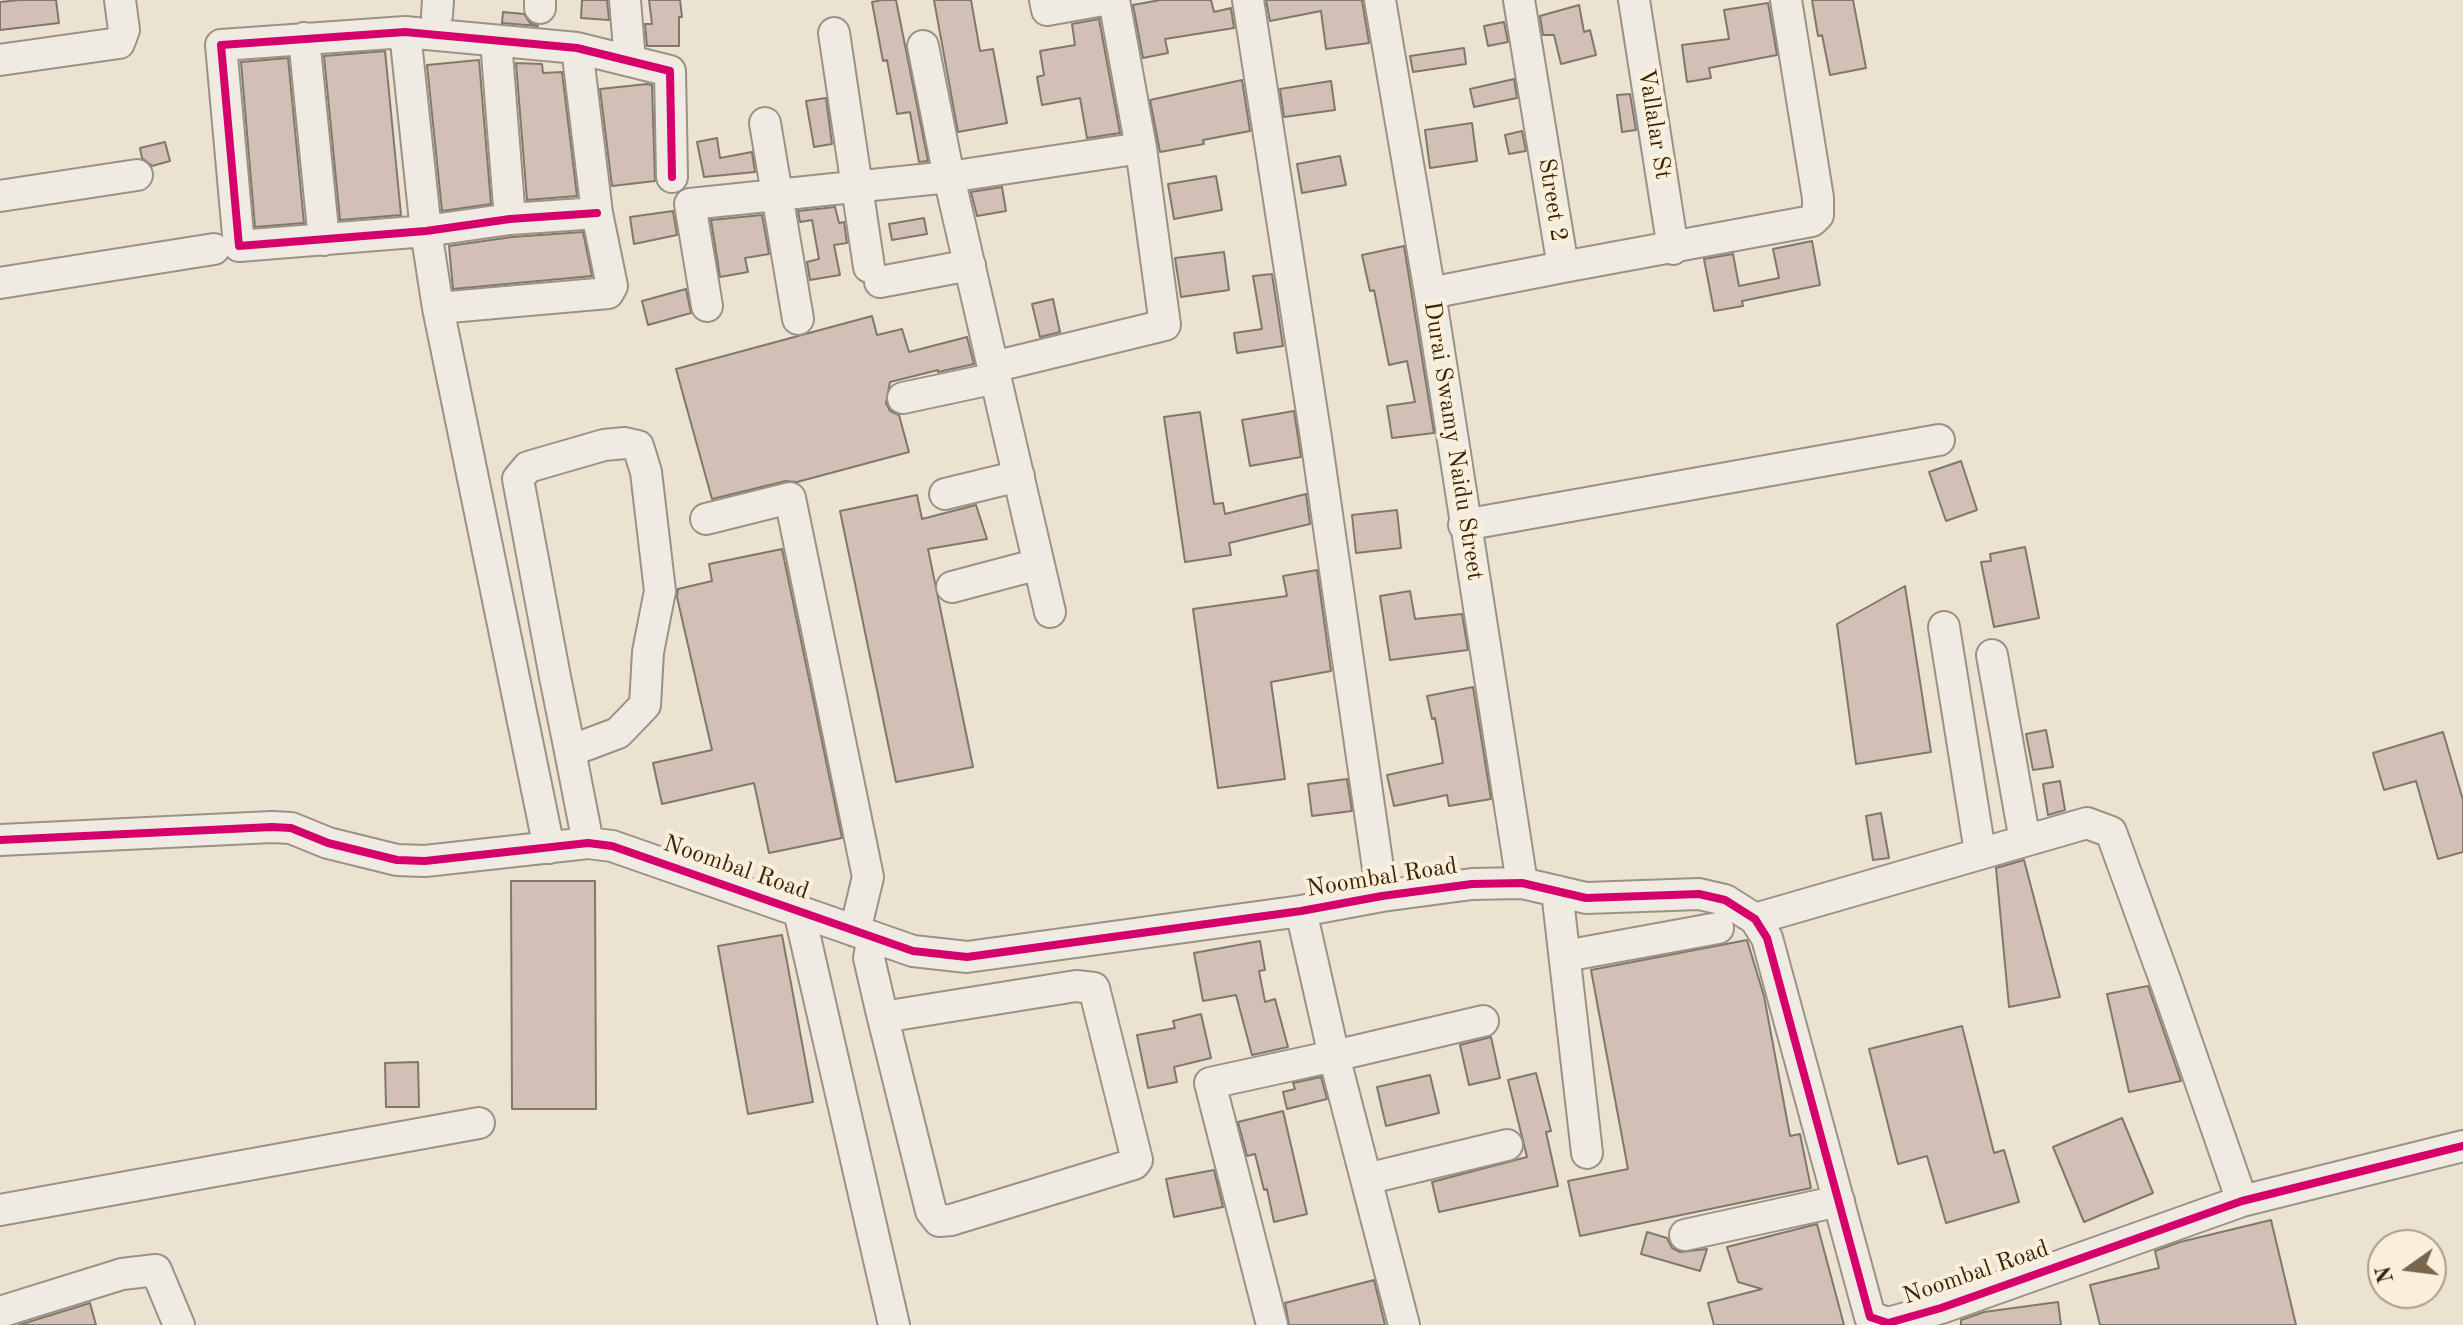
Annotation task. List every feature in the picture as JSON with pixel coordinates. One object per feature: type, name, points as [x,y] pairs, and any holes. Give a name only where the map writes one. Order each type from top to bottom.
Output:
[{"type":"street","points":[[0,60],[119,43],[124,30],[120,0]]},
{"type":"street","points":[[625,0],[630,61]]},
{"type":"street","points":[[1045,0],[1047,10],[1103,0]]},
{"type":"street","points":[[903,398],[1165,325],[1141,148],[1114,0]]},
{"type":"street","points":[[1248,0],[1316,438],[1382,896]]},
{"type":"street","name":"Durai Swamy Naidu Street","points":[[1380,0],[1430,293],[1522,883]]},
{"type":"street","name":"Street 2","points":[[1430,293],[1563,267],[1519,0]]},
{"type":"street","name":"Vallalar St","points":[[1634,0],[1673,249]]},
{"type":"street","points":[[1563,267],[1812,221],[1818,215],[1818,198],[1786,0]]},
{"type":"street","points":[[597,213],[239,246],[221,45],[405,32],[577,48],[670,71],[672,177]]},
{"type":"street","points":[[405,32],[426,231],[438,308],[549,848]]},
{"type":"street","points":[[834,33],[874,274],[970,265]]},
{"type":"street","points":[[304,38],[324,240]]},
{"type":"street","points":[[496,41],[510,219]]},
{"type":"street","points":[[923,46],[949,177],[1050,612]]},
{"type":"street","points":[[438,308],[608,293],[612,286],[597,213],[577,48]]},
{"type":"street","points":[[765,123],[798,319]]},
{"type":"street","points":[[707,306],[690,204],[949,177],[1141,148]]},
{"type":"street","points":[[0,196],[137,175]]},
{"type":"street","points":[[0,283],[214,249]]},
{"type":"street","points":[[1464,525],[1939,440]]},
{"type":"street","points":[[570,751],[599,743],[618,733],[645,705],[648,652],[660,591],[646,472],[638,446],[625,443],[604,445],[528,467],[518,479],[570,751],[588,843]]},
{"type":"street","points":[[945,494],[1019,476]]},
{"type":"street","points":[[706,519],[790,498],[868,877],[864,934],[883,1017],[931,1211],[939,1221],[951,1220],[1134,1164],[1137,1160],[1094,988],[1074,978],[984,992],[883,1017]]},
{"type":"street","points":[[952,587],[1039,564]]},
{"type":"street","points":[[1944,627],[1980,852]]},
{"type":"street","points":[[1992,655],[2025,841]]},
{"type":"street","points":[[1755,919],[2087,823],[2111,832],[2242,1201]]},
{"type":"street","name":"Noombal Road","points":[[0,840],[272,827],[291,828],[328,843],[397,860],[425,861],[588,843],[612,846],[913,951],[967,957],[1472,884],[1522,883],[1586,898],[1699,894],[1725,900],[1755,919],[1767,938],[1870,1317],[1888,1324],[2242,1201],[2463,1146]]},
{"type":"street","points":[[1557,891],[1587,1153]]},
{"type":"street","points":[[799,911],[894,1325]]},
{"type":"street","points":[[1301,911],[1334,1056],[1404,1325]]},
{"type":"street","points":[[1565,956],[1718,928]]},
{"type":"street","points":[[1272,1325],[1210,1083],[1483,1021]]},
{"type":"street","points":[[0,1210],[479,1123]]},
{"type":"street","points":[[1366,1179],[1507,1145]]},
{"type":"street","points":[[1685,1235],[1839,1201]]},
{"type":"street","points":[[0,1312],[122,1274],[156,1270],[179,1325]]},
{"type":"building","points":[[56,0],[59,23],[0,30],[0,2]]},
{"type":"building","points":[[582,0],[607,0],[609,20],[581,18]]},
{"type":"building","points":[[649,0],[680,0],[679,46],[647,46],[645,24],[652,24]]},
{"type":"building","points":[[896,0],[928,161],[919,162],[910,112],[897,114],[872,2]]},
{"type":"building","points":[[934,0],[971,0],[980,51],[993,49],[1007,123],[958,132]]},
{"type":"building","points":[[1160,0],[1211,0],[1214,12],[1231,8],[1234,28],[1165,39],[1168,53],[1143,58],[1133,5]]},
{"type":"building","points":[[1266,0],[1362,0],[1369,43],[1326,49],[1321,11],[1270,21]]},
{"type":"building","points":[[1812,0],[1853,0],[1866,68],[1830,75],[1822,35],[1818,36]]},
{"type":"building","points":[[1768,3],[1777,55],[1709,68],[1711,78],[1687,82],[1682,45],[1729,39],[1724,10]]},
{"type":"building","points":[[1579,5],[1584,32],[1590,30],[1596,55],[1561,64],[1554,35],[1543,35],[1540,16]]},
{"type":"building","points":[[503,12],[524,14],[530,23],[538,26],[502,23]]},
{"type":"building","points":[[1099,19],[1120,133],[1087,138],[1080,98],[1042,105],[1037,77],[1044,75],[1040,51],[1075,45],[1072,24]]},
{"type":"building","points":[[1504,22],[1508,42],[1488,46],[1484,26]]},
{"type":"building","points":[[1464,48],[1466,64],[1413,72],[1410,56]]},
{"type":"building","points":[[385,51],[401,215],[340,220],[324,56]]},
{"type":"building","points":[[288,58],[304,223],[255,227],[241,62]]},
{"type":"building","points":[[479,60],[491,204],[442,211],[427,65]]},
{"type":"building","points":[[516,63],[542,64],[543,73],[562,72],[577,196],[527,200]]},
{"type":"building","points":[[1514,79],[1517,98],[1474,107],[1470,89]]},
{"type":"building","points":[[1242,80],[1250,131],[1160,152],[1150,100]]},
{"type":"building","points":[[1331,81],[1335,110],[1284,117],[1280,89]]},
{"type":"building","points":[[652,85],[655,181],[612,186],[600,89]]},
{"type":"building","points":[[1630,94],[1636,130],[1622,132],[1617,95]]},
{"type":"building","points":[[826,98],[832,144],[814,147],[806,101]]},
{"type":"building","points":[[1472,123],[1477,161],[1430,168],[1425,130]]},
{"type":"building","points":[[1522,131],[1526,151],[1509,154],[1505,135]]},
{"type":"building","points":[[717,138],[720,158],[752,152],[755,172],[704,177],[697,142]]},
{"type":"building","points":[[165,142],[170,161],[152,166],[142,158],[140,148]]},
{"type":"building","points":[[1340,156],[1346,185],[1302,193],[1297,164]]},
{"type":"building","points":[[1216,176],[1222,210],[1174,219],[1168,184]]},
{"type":"building","points":[[1002,187],[1006,211],[977,216],[971,192]]},
{"type":"building","points":[[835,207],[839,223],[844,222],[847,243],[834,245],[840,275],[810,280],[807,262],[819,259],[812,220],[800,222],[798,211]]},
{"type":"building","points":[[673,211],[677,235],[634,244],[630,217]]},
{"type":"building","points":[[762,215],[769,254],[745,258],[748,272],[720,277],[711,220]]},
{"type":"building","points":[[924,218],[927,234],[892,240],[889,224]]},
{"type":"building","points":[[583,232],[592,276],[453,289],[449,246],[512,237]]},
{"type":"building","points":[[1812,241],[1820,285],[1742,301],[1743,306],[1714,311],[1704,259],[1733,254],[1739,286],[1779,278],[1773,249]]},
{"type":"building","points":[[1404,246],[1434,433],[1392,438],[1387,406],[1415,402],[1407,361],[1389,365],[1374,290],[1370,291],[1362,255]]},
{"type":"building","points":[[1224,252],[1229,290],[1181,297],[1175,258]]},
{"type":"building","points":[[1272,274],[1283,346],[1237,353],[1234,333],[1262,329],[1253,276]]},
{"type":"building","points":[[686,289],[691,313],[648,325],[642,301]]},
{"type":"building","points":[[1053,299],[1060,332],[1040,337],[1032,304]]},
{"type":"building","points":[[872,316],[877,335],[902,329],[909,352],[967,337],[974,364],[890,382],[886,403],[890,411],[899,415],[909,452],[797,482],[786,481],[712,499],[676,369]]},
{"type":"building","points":[[1294,411],[1301,457],[1250,466],[1242,420]]},
{"type":"building","points":[[1200,412],[1214,504],[1223,503],[1225,514],[1306,494],[1310,524],[1229,543],[1231,555],[1185,562],[1164,417]]},
{"type":"building","points":[[1961,461],[1977,510],[1946,521],[1929,472]]},
{"type":"building","points":[[917,495],[922,519],[976,505],[987,539],[928,549],[973,767],[896,782],[840,511]]},
{"type":"building","points":[[1397,510],[1401,548],[1356,553],[1352,515]]},
{"type":"building","points":[[2025,547],[2039,618],[1994,627],[1981,562],[1991,561],[1990,554]]},
{"type":"building","points":[[782,549],[842,838],[769,853],[754,783],[662,804],[653,763],[712,750],[677,597],[678,589],[712,581],[709,564]]},
{"type":"building","points":[[1317,570],[1331,671],[1271,682],[1285,779],[1218,788],[1193,609],[1287,596],[1283,576]]},
{"type":"building","points":[[1905,586],[1931,752],[1856,764],[1837,624]]},
{"type":"building","points":[[1410,591],[1415,619],[1462,614],[1468,650],[1390,660],[1380,596]]},
{"type":"building","points":[[1473,687],[1491,799],[1449,806],[1447,795],[1394,806],[1387,775],[1443,763],[1435,718],[1432,719],[1427,696]]},
{"type":"building","points":[[2046,730],[2053,767],[2033,770],[2026,734]]},
{"type":"building","points":[[2443,732],[2463,800],[2463,852],[2438,859],[2416,781],[2384,790],[2373,753]]},
{"type":"building","points":[[1347,779],[1352,811],[1312,816],[1308,784]]},
{"type":"building","points":[[2060,781],[2065,810],[2048,815],[2043,784]]},
{"type":"building","points":[[1881,813],[1889,858],[1873,860],[1866,816]]},
{"type":"building","points":[[2024,860],[2060,997],[2009,1007],[1996,868]]},
{"type":"building","points":[[511,881],[595,881],[596,1109],[512,1109]]},
{"type":"building","points":[[782,935],[813,1102],[748,1114],[718,946]]},
{"type":"building","points":[[1747,940],[1764,996],[1790,1136],[1800,1134],[1811,1188],[1580,1236],[1568,1181],[1628,1169],[1591,970]]},
{"type":"building","points":[[1260,941],[1265,970],[1259,971],[1265,1002],[1275,999],[1288,1047],[1252,1055],[1236,995],[1203,1001],[1194,953]]},
{"type":"building","points":[[2148,986],[2181,1081],[2129,1092],[2107,994]]},
{"type":"building","points":[[1201,1014],[1211,1058],[1174,1067],[1177,1082],[1148,1088],[1137,1035],[1175,1028],[1173,1021]]},
{"type":"building","points":[[1962,1026],[1994,1153],[2004,1150],[2019,1202],[1946,1223],[1927,1156],[1898,1164],[1869,1049]]},
{"type":"building","points":[[1491,1037],[1500,1078],[1469,1085],[1460,1045]]},
{"type":"building","points":[[418,1062],[419,1107],[386,1107],[385,1063]]},
{"type":"building","points":[[1536,1073],[1551,1131],[1546,1132],[1558,1186],[1439,1212],[1432,1182],[1527,1157],[1508,1080]]},
{"type":"building","points":[[1430,1075],[1439,1113],[1386,1126],[1377,1087]]},
{"type":"building","points":[[1321,1077],[1327,1099],[1287,1109],[1283,1092],[1295,1089],[1293,1083]]},
{"type":"building","points":[[1283,1111],[1307,1214],[1274,1222],[1255,1154],[1247,1156],[1238,1122]]},
{"type":"building","points":[[2122,1118],[2153,1193],[2084,1222],[2053,1147]]},
{"type":"building","points":[[1214,1170],[1223,1207],[1174,1217],[1166,1179]]},
{"type":"building","points":[[2271,1220],[2296,1325],[2100,1325],[2090,1285],[2159,1268],[2155,1251],[2180,1242]]},
{"type":"building","points":[[1817,1224],[1844,1325],[1714,1325],[1708,1303],[1762,1289],[1738,1282],[1727,1247]]},
{"type":"building","points":[[1647,1232],[1667,1238],[1672,1248],[1680,1252],[1707,1249],[1700,1271],[1641,1254]]},
{"type":"building","points":[[1374,1280],[1385,1325],[1289,1325],[1285,1303]]},
{"type":"building","points":[[2058,1302],[2061,1325],[1961,1325],[1961,1320],[1984,1312]]},
{"type":"building","points":[[90,1303],[96,1325],[19,1325]]},
{"type":"cycle path","points":[[597,213],[239,246],[221,45],[405,32],[577,48],[670,71],[672,177]]},
{"type":"cycle path","points":[[0,840],[272,827],[291,828],[328,843],[397,860],[425,861],[588,843],[612,846],[913,951],[967,957],[1472,884],[1522,883],[1586,898],[1699,894],[1725,900],[1755,919],[1767,938],[1870,1317],[1888,1323],[1941,1308],[2242,1201],[2463,1146]]}]
